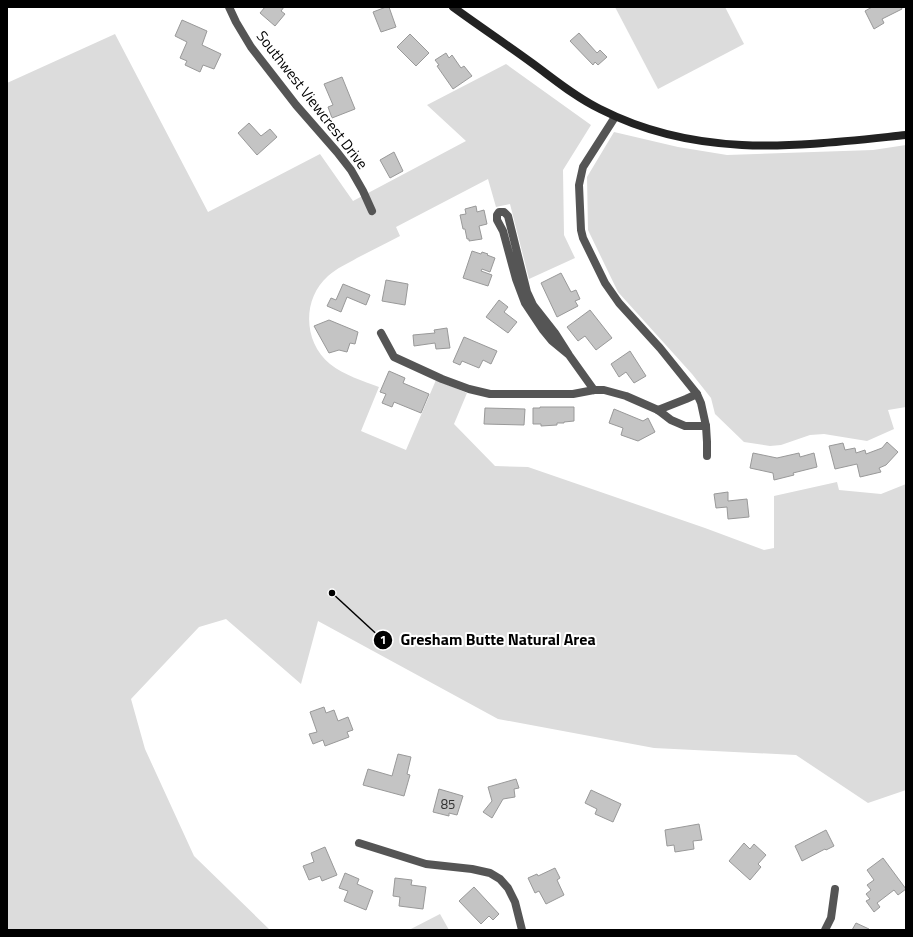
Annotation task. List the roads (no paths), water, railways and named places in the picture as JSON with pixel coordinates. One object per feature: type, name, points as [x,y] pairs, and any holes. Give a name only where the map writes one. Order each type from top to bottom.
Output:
[{"type":"street","name":"Southwest Viewcrest Drive","points":[[229,7],[251,47],[296,105],[338,152],[351,170],[363,190],[372,212]]},
{"type":"street","points":[[453,7],[574,94],[599,109],[633,124],[686,139],[733,145],[781,146],[906,136]]},
{"type":"street","points":[[615,116],[583,166],[579,185],[581,230],[583,238],[605,283],[618,303],[660,348],[697,394],[701,403],[706,426],[706,456]]},
{"type":"street","points":[[569,355],[552,341],[525,304],[516,279],[503,231],[497,220],[497,215],[499,212],[504,212],[508,216],[527,292],[533,305],[555,333],[594,390]]},
{"type":"street","points":[[381,333],[394,357],[442,379],[469,389],[490,394],[573,394],[594,390],[614,392],[658,410],[671,420],[685,426],[706,426]]},
{"type":"street","points":[[658,410],[686,400],[697,394]]},
{"type":"street","points":[[359,843],[426,864],[472,868],[490,873],[500,879],[508,888],[514,902],[522,930]]},
{"type":"street","points":[[825,930],[831,918],[835,889]]},
{"type":"place","name":"Gresham Butte Natural Area","points":[[332,593]]}]
